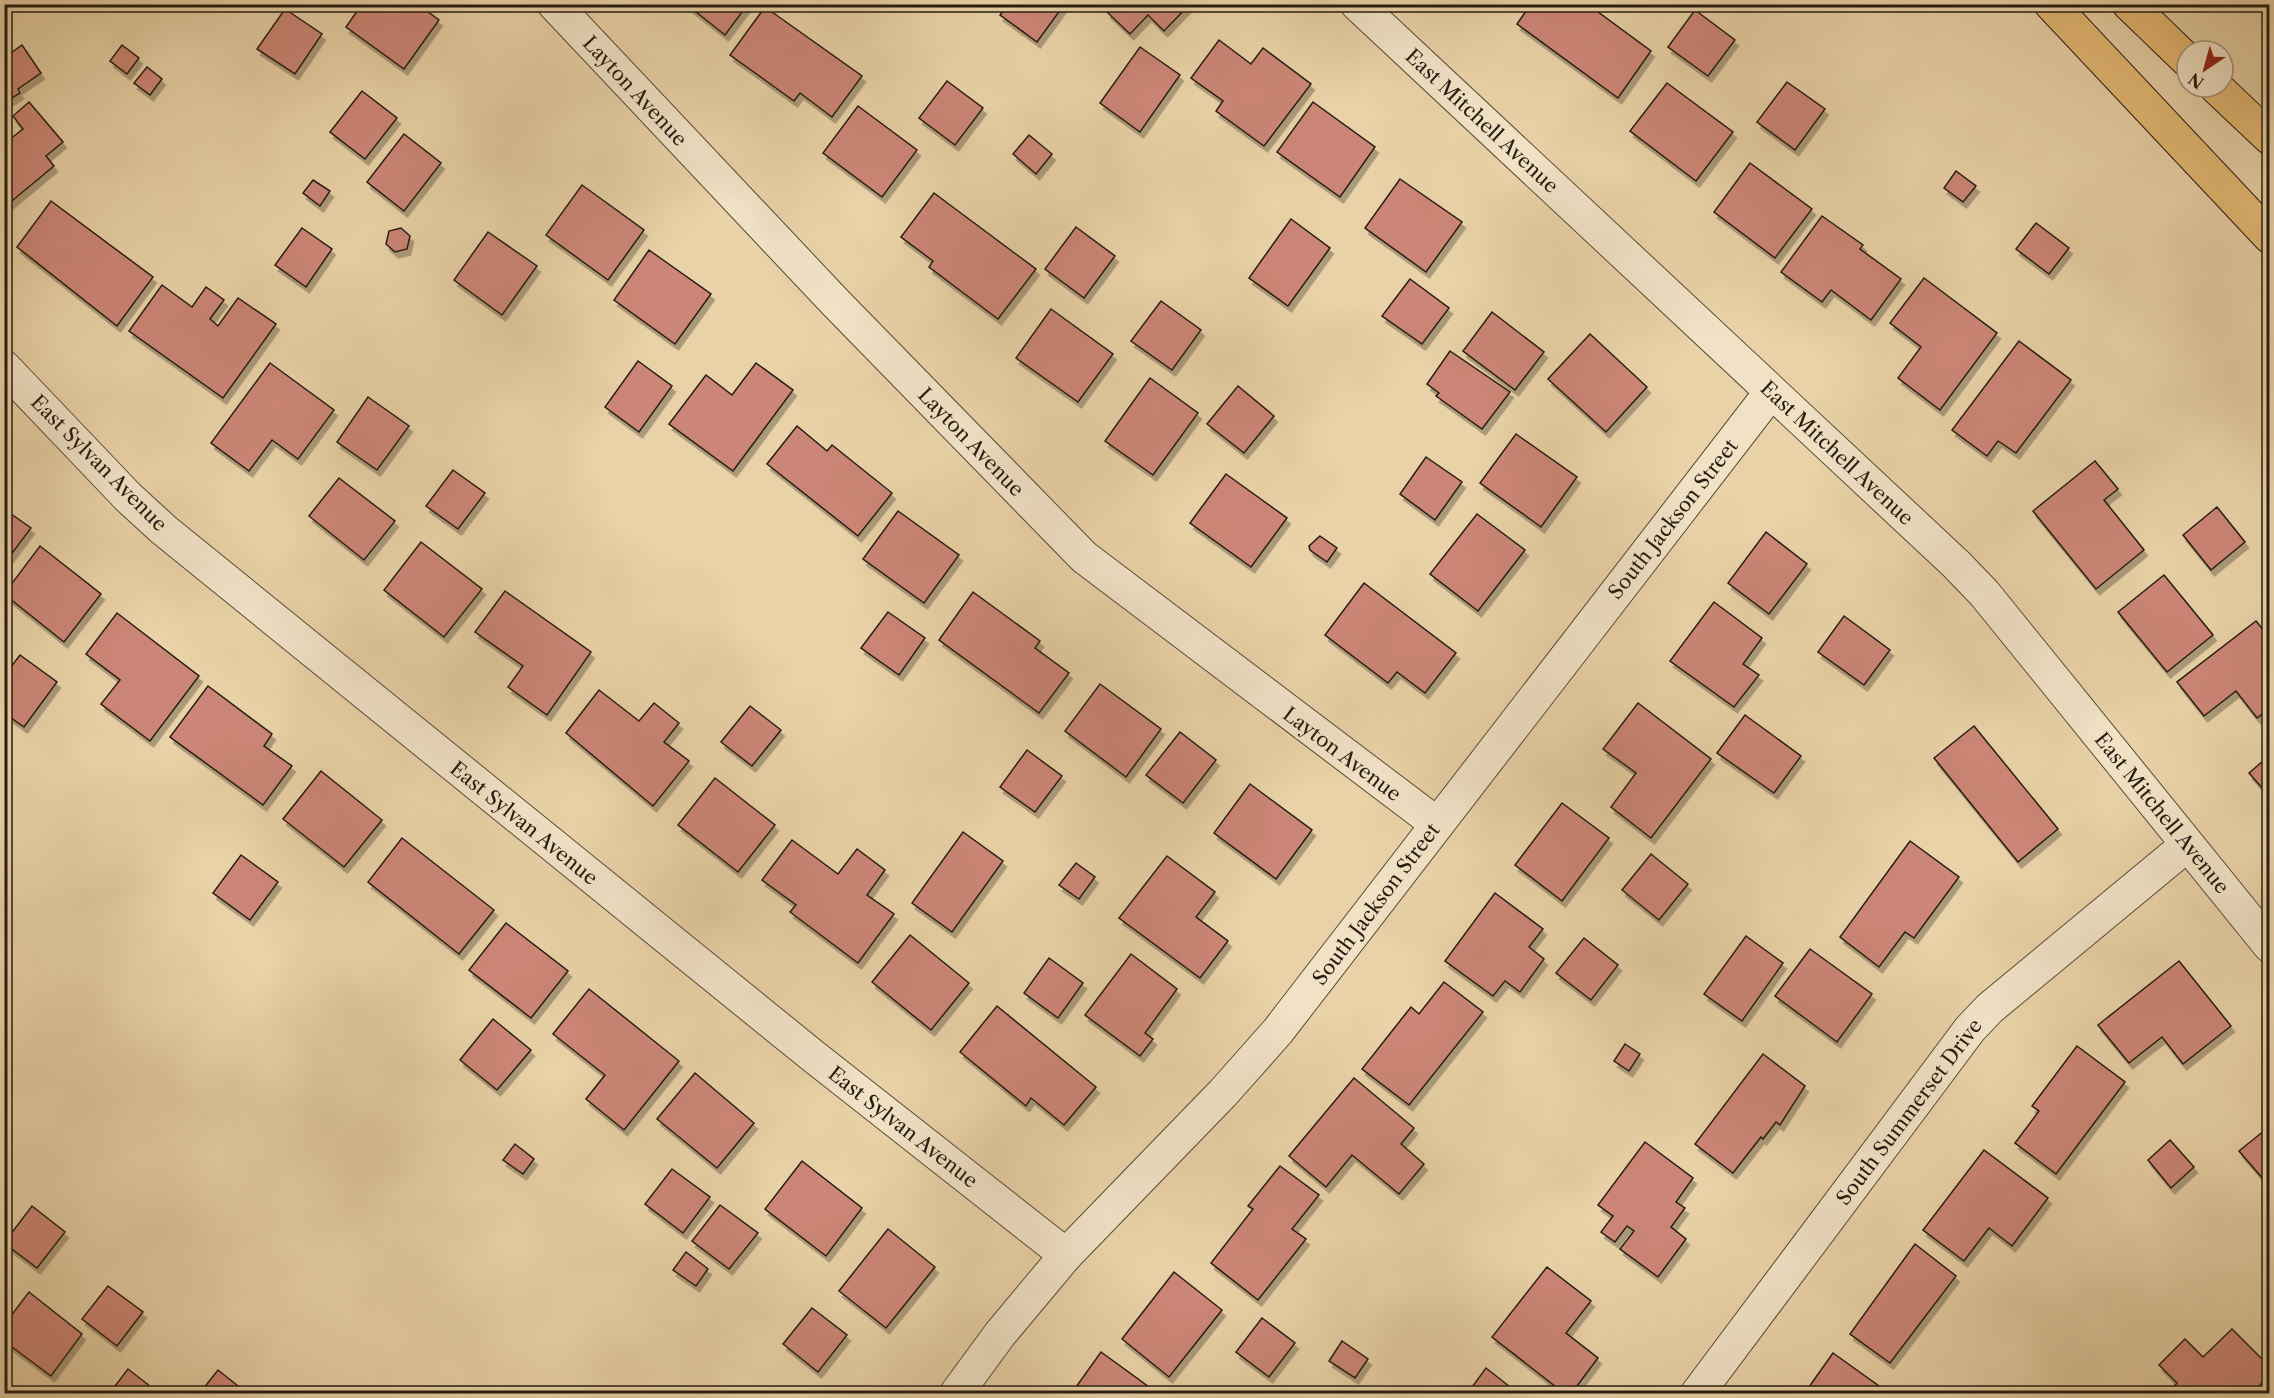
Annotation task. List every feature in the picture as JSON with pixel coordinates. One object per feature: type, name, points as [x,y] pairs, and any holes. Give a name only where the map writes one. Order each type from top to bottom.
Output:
[{"type":"highway","points":[[2050,4],[2270,237]]},
{"type":"highway","points":[[2129,4],[2175,48]]},
{"type":"highway","points":[[2229,99],[2270,138]]},
{"type":"street","name":"Layton Avenue","points":[[554,4],[834,301],[1084,557],[1437,824]]},
{"type":"street","name":"East Mitchell Avenue","points":[[1357,4],[1956,564],[1984,593],[2270,946]]},
{"type":"street","name":"East Sylvan Avenue","points":[[4,367],[128,497],[164,530],[813,1056],[1066,1255]]},
{"type":"street","name":"South Jackson Street","points":[[956,1394],[1000,1334],[1066,1255],[1223,1093],[1278,1031],[1772,392]]},
{"type":"street","name":"South Summerset Drive","points":[[1697,1394],[1970,1029],[1990,1008],[2187,845]]},
{"type":"building","points":[[362,4],[417,4],[439,20],[404,69],[346,27]]},
{"type":"building","points":[[686,4],[748,4],[725,35]]},
{"type":"building","points":[[1008,4],[1064,5],[1037,42],[1000,15]]},
{"type":"building","points":[[1114,4],[1190,4],[1164,31],[1148,15],[1130,34],[1107,12]]},
{"type":"building","points":[[1531,4],[1591,4],[1590,6],[1651,51],[1618,98],[1517,24]]},
{"type":"building","points":[[765,7],[862,76],[832,117],[800,93],[794,101],[730,55]]},
{"type":"building","points":[[285,9],[322,34],[295,74],[257,49]]},
{"type":"building","points":[[1695,10],[1735,40],[1708,76],[1668,47]]},
{"type":"building","points":[[1219,40],[1251,64],[1263,48],[1311,84],[1264,146],[1216,111],[1223,101],[1191,78]]},
{"type":"building","points":[[22,45],[41,73],[18,89],[20,93],[4,103],[4,58]]},
{"type":"building","points":[[122,45],[139,58],[127,74],[110,61]]},
{"type":"building","points":[[1140,47],[1180,75],[1140,132],[1100,103]]},
{"type":"building","points":[[147,67],[162,79],[150,95],[134,83]]},
{"type":"building","points":[[947,81],[983,108],[955,145],[919,118]]},
{"type":"building","points":[[1787,82],[1825,109],[1795,150],[1757,122]]},
{"type":"building","points":[[1667,83],[1733,132],[1696,181],[1630,131]]},
{"type":"building","points":[[362,91],[397,118],[365,159],[330,132]]},
{"type":"building","points":[[29,102],[63,142],[46,156],[54,166],[7,205],[4,132],[10,139],[23,129],[13,116]]},
{"type":"building","points":[[1313,102],[1375,147],[1340,197],[1277,152]]},
{"type":"building","points":[[858,106],[917,150],[882,197],[823,153]]},
{"type":"building","points":[[404,134],[441,163],[404,211],[367,182]]},
{"type":"building","points":[[1029,135],[1052,154],[1036,174],[1013,154]]},
{"type":"building","points":[[1750,163],[1812,209],[1775,258],[1714,212]]},
{"type":"building","points":[[1956,171],[1976,186],[1963,202],[1944,188]]},
{"type":"building","points":[[1400,179],[1462,222],[1426,272],[1365,228]]},
{"type":"building","points":[[313,180],[330,191],[320,206],[303,193]]},
{"type":"building","points":[[582,185],[644,230],[608,280],[546,235]]},
{"type":"building","points":[[934,193],[1036,269],[998,319],[929,267],[933,261],[901,237]]},
{"type":"building","points":[[51,201],[153,277],[117,326],[17,247]]},
{"type":"building","points":[[1822,216],[1863,245],[1860,249],[1901,279],[1871,320],[1831,290],[1822,302],[1781,272]]},
{"type":"building","points":[[1291,219],[1330,248],[1288,306],[1249,278]]},
{"type":"building","points":[[2036,223],[2069,248],[2049,274],[2016,249]]},
{"type":"building","points":[[1076,227],[1115,256],[1084,298],[1045,269]]},
{"type":"building","points":[[302,228],[332,249],[306,287],[275,265]]},
{"type":"building","points":[[401,228],[410,236],[407,249],[395,252],[386,244],[389,231]]},
{"type":"building","points":[[488,232],[537,266],[502,315],[454,280]]},
{"type":"building","points":[[649,250],[711,294],[675,344],[614,300]]},
{"type":"building","points":[[1924,278],[1997,333],[1940,410],[1898,378],[1921,347],[1890,323]]},
{"type":"building","points":[[1410,279],[1449,308],[1422,344],[1382,316]]},
{"type":"building","points":[[162,285],[192,307],[206,287],[224,300],[210,319],[218,326],[238,298],[276,324],[223,398],[129,331]]},
{"type":"building","points":[[1161,301],[1201,330],[1172,370],[1131,341]]},
{"type":"building","points":[[1051,309],[1113,354],[1078,402],[1016,358]]},
{"type":"building","points":[[1492,312],[1544,352],[1515,390],[1463,351]]},
{"type":"building","points":[[1590,334],[1647,387],[1606,432],[1548,379]]},
{"type":"building","points":[[2019,341],[2071,380],[2016,453],[1998,441],[1987,456],[1952,430]]},
{"type":"building","points":[[1450,351],[1510,392],[1482,429],[1436,396],[1439,393],[1427,384]]},
{"type":"building","points":[[638,361],[672,386],[639,432],[605,407]]},
{"type":"building","points":[[270,363],[334,410],[298,459],[272,440],[249,471],[211,443]]},
{"type":"building","points":[[756,363],[793,390],[733,471],[669,424],[706,375],[732,395]]},
{"type":"building","points":[[1150,378],[1198,413],[1153,475],[1105,441]]},
{"type":"building","points":[[1238,386],[1274,416],[1244,453],[1207,424]]},
{"type":"building","points":[[368,397],[409,426],[377,470],[337,442]]},
{"type":"building","points":[[797,426],[827,451],[832,445],[892,493],[858,536],[767,464]]},
{"type":"building","points":[[1516,434],[1577,477],[1541,527],[1480,483]]},
{"type":"building","points":[[1426,457],[1462,482],[1435,520],[1400,494]]},
{"type":"building","points":[[2095,461],[2118,489],[2104,500],[2144,550],[2096,589],[2033,511]]},
{"type":"building","points":[[453,470],[485,493],[458,529],[426,506]]},
{"type":"building","points":[[1226,474],[1287,518],[1251,567],[1190,523]]},
{"type":"building","points":[[339,478],[395,521],[364,560],[309,516]]},
{"type":"building","points":[[2217,507],[2245,542],[2211,570],[2183,535]]},
{"type":"building","points":[[4,509],[31,528],[4,564]]},
{"type":"building","points":[[898,511],[959,555],[924,603],[863,559]]},
{"type":"building","points":[[1477,514],[1525,550],[1478,611],[1430,574]]},
{"type":"building","points":[[1766,532],[1807,564],[1769,614],[1728,583]]},
{"type":"building","points":[[1320,536],[1337,548],[1327,562],[1310,550],[1309,546]]},
{"type":"building","points":[[421,542],[482,589],[444,637],[384,590]]},
{"type":"building","points":[[40,546],[101,594],[64,642],[4,594]]},
{"type":"building","points":[[2164,575],[2213,635],[2167,672],[2118,612]]},
{"type":"building","points":[[1364,583],[1456,653],[1425,693],[1397,672],[1388,683],[1325,635]]},
{"type":"building","points":[[505,591],[591,652],[547,715],[508,687],[523,666],[475,632]]},
{"type":"building","points":[[973,592],[1040,641],[1035,648],[1069,673],[1039,713],[939,640]]},
{"type":"building","points":[[1714,602],[1762,638],[1743,664],[1759,675],[1734,707],[1670,661]]},
{"type":"building","points":[[888,612],[925,638],[899,675],[861,648]]},
{"type":"building","points":[[117,613],[199,676],[150,741],[101,704],[120,680],[86,654]]},
{"type":"building","points":[[1844,616],[1890,650],[1864,685],[1818,652]]},
{"type":"building","points":[[2256,621],[2270,638],[2270,708],[2257,718],[2236,691],[2204,716],[2177,682]]},
{"type":"building","points":[[20,655],[57,682],[24,727],[4,713],[4,676]]},
{"type":"building","points":[[1100,684],[1161,729],[1126,777],[1065,731]]},
{"type":"building","points":[[208,686],[272,734],[264,746],[292,766],[263,805],[170,737]]},
{"type":"building","points":[[599,690],[639,721],[654,703],[679,723],[664,742],[689,761],[653,806],[566,733]]},
{"type":"building","points":[[1638,703],[1711,759],[1651,838],[1611,807],[1636,773],[1603,749]]},
{"type":"building","points":[[750,706],[781,730],[752,766],[721,742]]},
{"type":"building","points":[[1745,715],[1801,756],[1774,793],[1717,753]]},
{"type":"building","points":[[1974,726],[2058,829],[2018,862],[1934,758]]},
{"type":"building","points":[[1180,732],[1216,760],[1183,803],[1146,775]]},
{"type":"building","points":[[1027,750],[1062,776],[1035,812],[1000,787]]},
{"type":"building","points":[[2270,755],[2270,797],[2249,773]]},
{"type":"building","points":[[321,771],[382,820],[344,867],[283,819]]},
{"type":"building","points":[[715,778],[775,825],[738,872],[678,825]]},
{"type":"building","points":[[1250,784],[1312,830],[1276,879],[1214,833]]},
{"type":"building","points":[[1562,803],[1609,838],[1562,901],[1515,865]]},
{"type":"building","points":[[963,832],[1003,861],[952,932],[912,903]]},
{"type":"building","points":[[402,838],[494,910],[459,954],[368,882]]},
{"type":"building","points":[[792,840],[838,874],[857,849],[885,870],[867,895],[894,914],[858,963],[790,912],[796,905],[762,880]]},
{"type":"building","points":[[1910,841],[1959,877],[1914,938],[1905,932],[1879,967],[1840,937]]},
{"type":"building","points":[[1651,854],[1688,884],[1659,920],[1622,890]]},
{"type":"building","points":[[241,855],[278,882],[250,920],[213,893]]},
{"type":"building","points":[[1167,856],[1215,892],[1196,917],[1228,941],[1200,978],[1119,918]]},
{"type":"building","points":[[1076,863],[1095,877],[1079,899],[1059,885]]},
{"type":"building","points":[[1495,893],[1543,929],[1529,947],[1544,959],[1520,992],[1505,981],[1493,996],[1445,961]]},
{"type":"building","points":[[506,923],[568,971],[531,1018],[469,970]]},
{"type":"building","points":[[910,935],[969,983],[931,1030],[872,982]]},
{"type":"building","points":[[1746,936],[1783,963],[1742,1021],[1704,994]]},
{"type":"building","points":[[1584,938],[1618,965],[1591,1000],[1556,973]]},
{"type":"building","points":[[1810,949],[1872,994],[1837,1042],[1775,996]]},
{"type":"building","points":[[1131,954],[1177,989],[1145,1033],[1153,1039],[1140,1056],[1085,1015]]},
{"type":"building","points":[[1049,958],[1083,983],[1058,1018],[1024,993]]},
{"type":"building","points":[[2179,961],[2231,1026],[2183,1064],[2162,1037],[2129,1063],[2098,1025]]},
{"type":"building","points":[[1444,982],[1483,1012],[1409,1105],[1362,1069],[1411,1007],[1419,1014]]},
{"type":"building","points":[[589,989],[679,1061],[624,1130],[586,1099],[605,1075],[553,1034]]},
{"type":"building","points":[[997,1006],[1096,1087],[1064,1125],[1031,1098],[1026,1106],[960,1052]]},
{"type":"building","points":[[493,1019],[531,1050],[497,1090],[460,1060]]},
{"type":"building","points":[[1625,1044],[1640,1054],[1629,1071],[1614,1061]]},
{"type":"building","points":[[2077,1046],[2125,1082],[2056,1174],[2015,1143],[2039,1111],[2032,1106]]},
{"type":"building","points":[[1763,1054],[1805,1086],[1780,1125],[1776,1122],[1763,1139],[1761,1137],[1733,1173],[1695,1144]]},
{"type":"building","points":[[695,1073],[754,1123],[717,1168],[657,1119]]},
{"type":"building","points":[[1354,1078],[1414,1128],[1401,1144],[1424,1164],[1399,1194],[1352,1155],[1326,1187],[1289,1156]]},
{"type":"building","points":[[2270,1126],[2270,1187],[2239,1151]]},
{"type":"building","points":[[2170,1140],[2194,1167],[2171,1188],[2148,1160]]},
{"type":"building","points":[[1645,1142],[1693,1178],[1676,1202],[1685,1208],[1671,1227],[1686,1239],[1658,1277],[1620,1249],[1634,1231],[1627,1226],[1615,1242],[1601,1232],[1613,1216],[1598,1205]]},
{"type":"building","points":[[515,1144],[534,1159],[523,1174],[503,1160]]},
{"type":"building","points":[[1984,1150],[2048,1198],[2012,1246],[1989,1228],[1964,1261],[1923,1230]]},
{"type":"building","points":[[802,1161],[862,1208],[826,1256],[765,1209]]},
{"type":"building","points":[[1280,1166],[1319,1195],[1292,1229],[1306,1239],[1258,1300],[1211,1263],[1253,1209],[1248,1206]]},
{"type":"building","points":[[672,1169],[710,1197],[683,1233],[645,1204]]},
{"type":"building","points":[[720,1205],[758,1233],[729,1269],[692,1241]]},
{"type":"building","points":[[32,1206],[65,1232],[37,1268],[4,1243]]},
{"type":"building","points":[[888,1229],[935,1267],[886,1328],[839,1291]]},
{"type":"building","points":[[1915,1244],[1956,1276],[1890,1363],[1850,1334]]},
{"type":"building","points":[[686,1252],[708,1269],[696,1286],[673,1270]]},
{"type":"building","points":[[1547,1267],[1591,1301],[1566,1333],[1598,1358],[1571,1394],[1565,1394],[1492,1337]]},
{"type":"building","points":[[1174,1272],[1222,1310],[1169,1377],[1122,1339]]},
{"type":"building","points":[[108,1286],[143,1312],[117,1346],[82,1319]]},
{"type":"building","points":[[29,1292],[82,1334],[51,1376],[4,1341],[4,1325]]},
{"type":"building","points":[[812,1308],[847,1335],[818,1372],[783,1344]]},
{"type":"building","points":[[1262,1318],[1295,1343],[1269,1377],[1236,1352]]},
{"type":"building","points":[[2232,1329],[2270,1367],[2270,1375],[2251,1394],[2167,1394],[2177,1383],[2159,1365],[2185,1339],[2203,1357]]},
{"type":"building","points":[[1342,1341],[1368,1359],[1355,1378],[1329,1361]]},
{"type":"building","points":[[1101,1352],[1149,1387],[1144,1394],[1071,1394]]},
{"type":"building","points":[[1833,1353],[1879,1386],[1874,1394],[1804,1394]]},
{"type":"building","points":[[1486,1368],[1519,1394],[1467,1394]]},
{"type":"building","points":[[128,1369],[160,1394],[109,1394]]},
{"type":"building","points":[[218,1370],[248,1394],[199,1394]]}]
